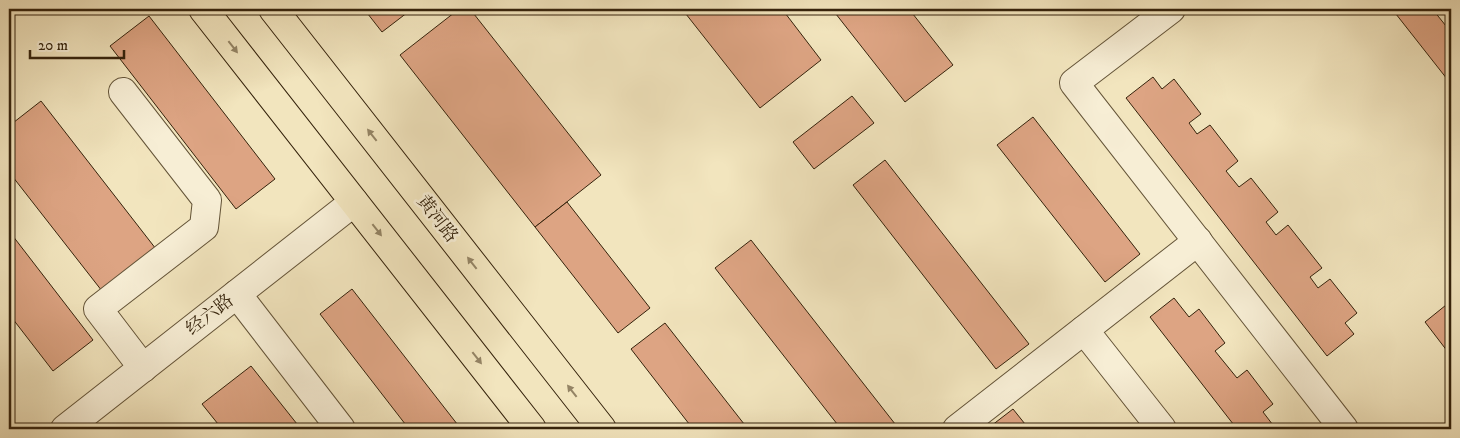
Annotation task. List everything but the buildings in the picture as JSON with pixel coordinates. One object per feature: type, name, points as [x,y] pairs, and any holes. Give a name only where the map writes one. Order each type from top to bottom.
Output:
[{"type":"main road","points":[[203,9],[532,429]]},
{"type":"main road","name":"黄河路","points":[[273,9],[602,429]]},
{"type":"street","points":[[1172,9],[1074,83],[1344,429]]},
{"type":"street","points":[[124,92],[206,200],[204,227],[98,309],[143,368]]},
{"type":"street","name":"经六路","points":[[65,429],[354,202]]},
{"type":"street","points":[[957,429],[1198,241]]},
{"type":"street","points":[[237,294],[342,429]]},
{"type":"street","points":[[1084,330],[1162,429]]}]
